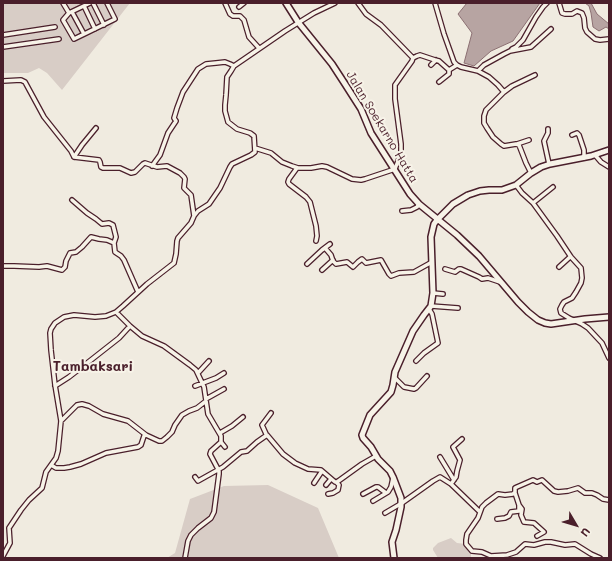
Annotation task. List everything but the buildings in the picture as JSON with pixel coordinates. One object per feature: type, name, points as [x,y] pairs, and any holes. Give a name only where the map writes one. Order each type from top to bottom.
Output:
[{"type":"street","points":[[63,3],[84,34]]},
{"type":"street","points":[[104,25],[91,3],[71,13],[63,20],[74,40],[84,34],[104,25],[115,19],[107,3]]},
{"type":"street","points":[[225,3],[230,14],[233,16],[240,16],[244,20],[249,37],[259,48]]},
{"type":"street","points":[[239,6],[244,3]]},
{"type":"street","name":"Jalan Soekarno Hatta","points":[[286,3],[298,22],[332,64],[345,84],[361,109],[371,133],[407,190],[420,204],[457,235],[479,256],[528,312],[538,320],[551,324],[609,317]]},
{"type":"street","points":[[3,556],[10,543],[9,528],[29,500],[42,488],[46,472],[56,458],[58,452],[61,421],[51,350],[51,329],[55,323],[69,316],[106,316],[116,312],[153,279],[174,263],[178,238],[191,223],[194,216],[198,211],[209,204],[220,188],[232,164],[255,152],[254,136],[228,122],[225,111],[227,77],[234,66],[259,48],[298,22],[335,3]]},
{"type":"street","points":[[358,3],[366,14],[381,25],[413,58]]},
{"type":"street","points":[[435,3],[454,62],[461,67],[489,77],[504,92]]},
{"type":"street","points":[[478,72],[484,65],[516,48],[523,40],[536,17],[547,3]]},
{"type":"street","points":[[559,3],[562,13],[582,13],[584,18],[584,28],[595,39],[609,39]]},
{"type":"street","points":[[84,6],[95,29]]},
{"type":"street","points":[[3,35],[55,27]]},
{"type":"street","points":[[510,51],[531,47],[551,30]]},
{"type":"street","points":[[3,47],[59,39]]},
{"type":"street","points":[[255,148],[271,153],[282,162],[297,168],[327,167],[352,179],[361,180],[370,178],[395,169],[401,144],[395,98],[395,85],[413,58],[420,55],[436,60],[449,70]]},
{"type":"street","points":[[431,65],[436,60]]},
{"type":"street","points":[[152,166],[160,155],[168,133],[176,121],[174,118],[185,88],[198,69],[206,64],[225,62],[234,66]]},
{"type":"street","points":[[439,82],[449,74],[449,70],[457,65]]},
{"type":"street","points":[[528,140],[517,144],[504,146],[493,137],[484,123],[484,116],[486,110],[504,92],[512,86],[535,75]]},
{"type":"street","points":[[3,81],[24,80],[44,117],[74,157]]},
{"type":"street","points":[[74,157],[82,144],[96,128]]},
{"type":"street","points":[[548,129],[548,133],[544,141],[549,164]]},
{"type":"street","points":[[572,134],[577,133],[578,135],[584,150],[584,158]]},
{"type":"street","points":[[517,144],[531,173]]},
{"type":"street","points":[[394,558],[392,542],[402,503],[401,498],[390,471],[376,456],[362,435],[370,415],[391,392],[395,372],[413,331],[430,307],[433,293],[432,232],[434,224],[453,204],[468,195],[480,191],[502,190],[516,185],[531,173],[549,164],[584,158],[609,150]]},
{"type":"street","points":[[595,155],[601,162],[609,166]]},
{"type":"street","points":[[74,157],[99,160],[101,167],[103,168],[120,168],[131,174],[143,164],[147,163],[156,167],[169,166],[183,175],[185,179],[184,188],[191,195],[194,216]]},
{"type":"street","points":[[297,168],[288,182],[310,202],[316,226],[316,241]]},
{"type":"street","points":[[516,185],[533,204],[557,236],[570,257],[580,267],[582,278],[580,283],[570,300],[564,302],[562,305],[560,309],[561,312],[588,328],[600,340],[609,358]]},
{"type":"street","points":[[533,204],[553,187]]},
{"type":"street","points":[[72,200],[102,224],[110,223],[113,225],[116,237],[114,252],[123,258],[138,292]]},
{"type":"street","points":[[402,211],[414,209],[420,204]]},
{"type":"street","points":[[3,266],[47,266],[62,270],[65,267],[70,254],[76,252],[91,237],[114,243]]},
{"type":"street","points":[[307,264],[330,244]]},
{"type":"street","points":[[325,248],[336,264],[347,262],[353,266],[362,260],[366,263],[381,260],[391,276],[399,273],[414,272],[432,262]]},
{"type":"street","points":[[559,267],[570,257]]},
{"type":"street","points":[[322,270],[333,260]]},
{"type":"street","points":[[445,269],[455,272],[461,268],[479,278],[488,278],[501,282]]},
{"type":"street","points":[[433,293],[442,294]]},
{"type":"street","points":[[430,307],[458,308]]},
{"type":"street","points":[[416,361],[438,343],[430,307]]},
{"type":"street","points":[[116,312],[142,336],[164,346],[190,365],[198,373],[202,383],[208,414],[220,433],[221,442],[225,447]]},
{"type":"street","points":[[55,386],[119,338],[130,326]]},
{"type":"street","points":[[198,373],[209,361]]},
{"type":"street","points":[[195,386],[216,378],[224,373]]},
{"type":"street","points":[[394,377],[404,387],[414,389],[427,376]]},
{"type":"street","points":[[61,421],[78,405],[82,404],[89,406],[103,414],[128,421],[146,435],[162,441],[173,430],[182,415],[197,408],[206,400],[224,389]]},
{"type":"street","points":[[271,413],[262,425],[267,436],[283,454],[295,463],[308,469],[322,471],[339,485],[338,490],[328,494]]},
{"type":"street","points":[[220,433],[243,417]]},
{"type":"street","points":[[51,465],[56,468],[70,467],[106,453],[138,447],[142,445],[146,435]]},
{"type":"street","points":[[195,477],[198,481],[218,470],[241,452],[246,452],[257,442],[267,436]]},
{"type":"street","points":[[451,484],[457,476],[460,460],[453,447],[462,439]]},
{"type":"street","points":[[185,558],[188,541],[191,535],[211,518],[213,514],[220,474],[210,454],[211,451],[221,442]]},
{"type":"street","points":[[336,482],[376,456]]},
{"type":"street","points":[[440,457],[454,480]]},
{"type":"street","points":[[314,483],[322,471]]},
{"type":"street","points":[[373,502],[390,489],[393,477]]},
{"type":"street","points":[[385,513],[438,478],[442,478],[451,484],[480,512]]},
{"type":"street","points":[[326,486],[332,479]]},
{"type":"street","points":[[537,536],[544,532],[534,524],[524,522],[521,515],[522,508],[515,493],[516,487],[533,480],[537,482],[541,480],[554,491],[568,491],[578,488],[585,493],[592,493],[603,499],[609,500]]},
{"type":"street","points":[[363,494],[376,487],[386,493]]},
{"type":"street","points":[[515,493],[505,496],[500,494],[497,495],[482,507],[477,520],[467,534],[466,544],[472,551],[482,552],[491,556],[507,555],[516,552],[524,544],[534,545],[551,542],[565,545],[575,544],[600,558]]},
{"type":"street","points":[[497,519],[505,518],[509,516],[511,512],[518,511],[519,504]]},
{"type":"shaded area","points":[[3,3],[130,3],[62,90],[47,73],[39,68],[28,73],[3,73]]},
{"type":"shaded area","points":[[467,3],[540,3],[513,41],[491,51],[474,66],[464,63],[472,33],[458,14]]},
{"type":"shaded area","points":[[585,3],[591,3],[597,14],[609,24],[609,29],[606,27],[599,31],[593,27],[589,6]]},
{"type":"shaded area","points":[[268,485],[318,508],[339,558],[167,558],[175,553],[190,499],[224,486]]},
{"type":"shaded area","points":[[451,538],[457,543],[466,544],[471,551],[471,558],[438,558],[433,548],[438,543]]},
{"type":"district","name":"Tambaksari","points":[[93,367]]}]
